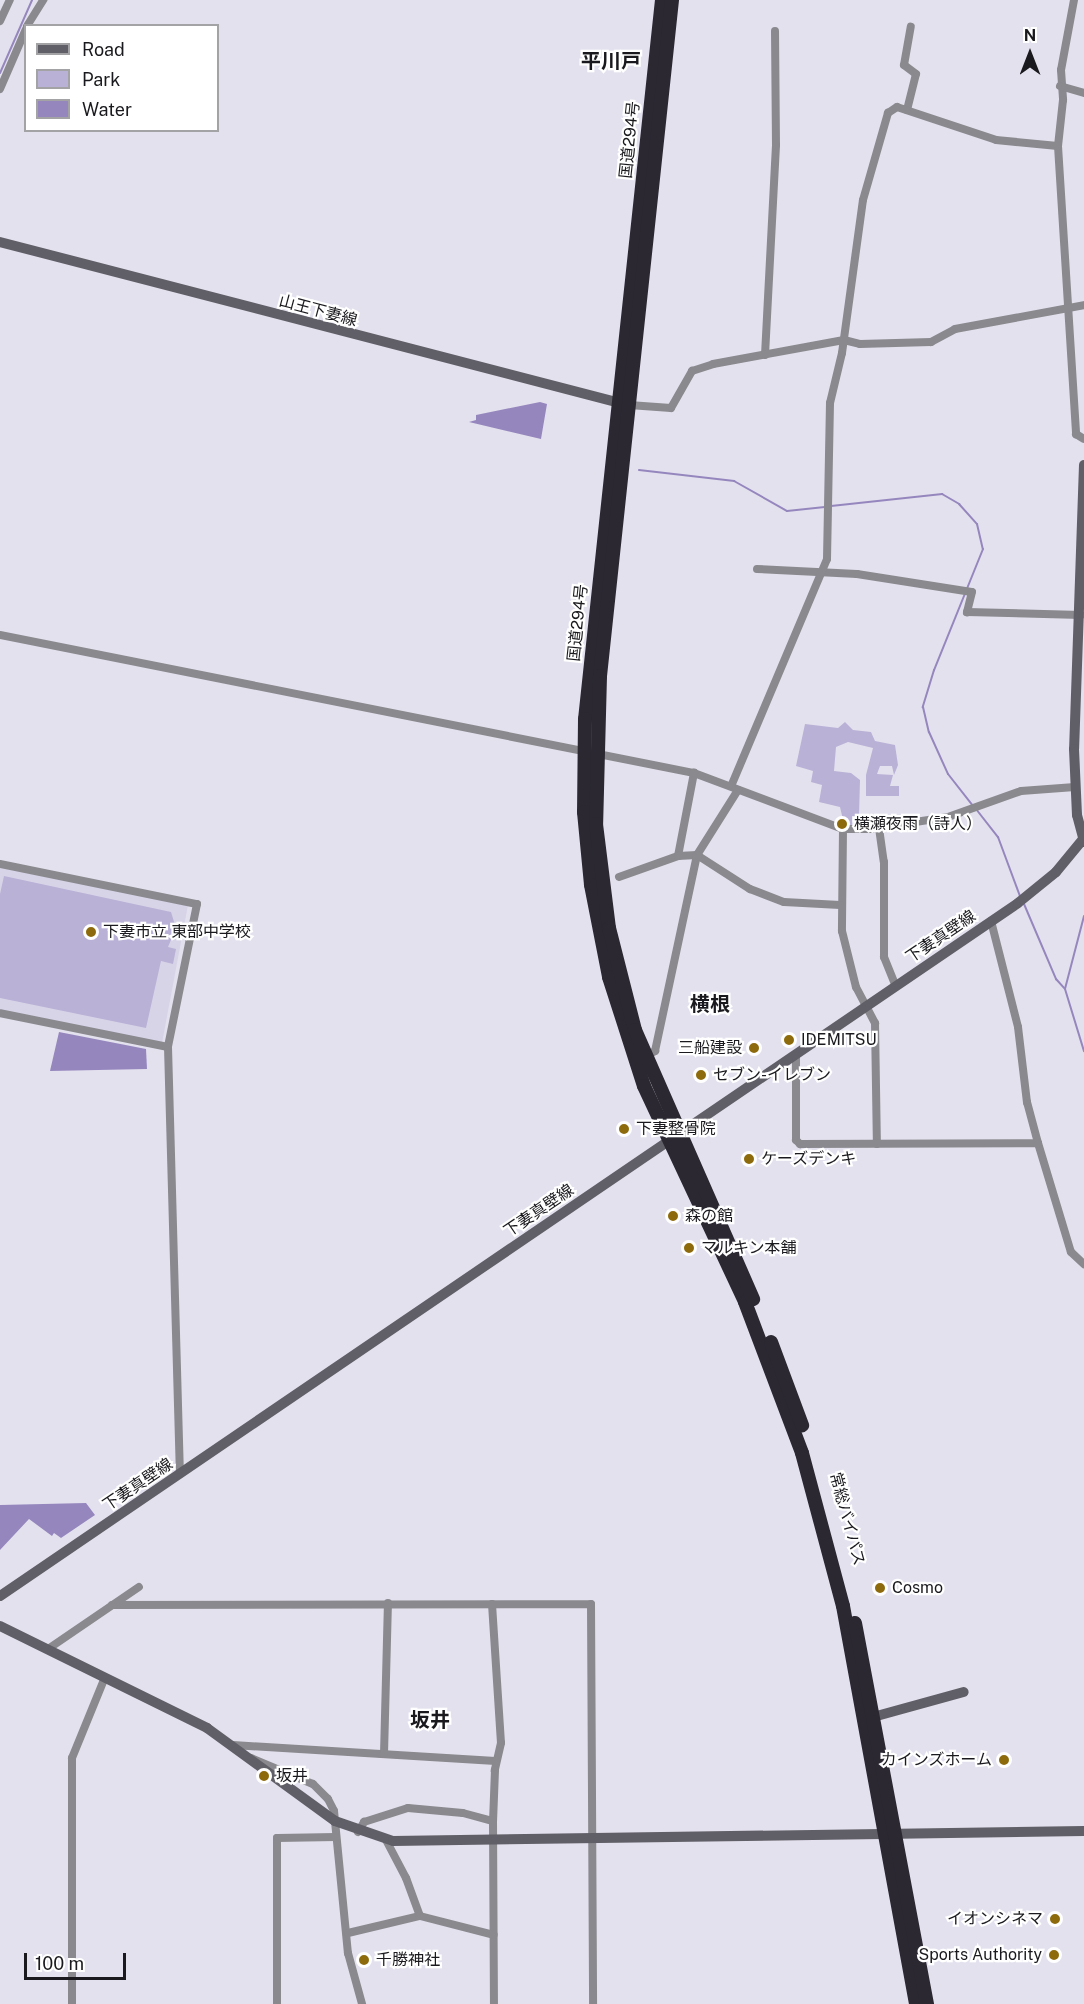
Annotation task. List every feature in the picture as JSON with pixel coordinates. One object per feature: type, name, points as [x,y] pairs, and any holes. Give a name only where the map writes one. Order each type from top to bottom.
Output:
[{"type":"highway","name":"国道294号","points":[[662,0],[589,752],[585,839],[607,967],[626,1035],[674,1138]]},
{"type":"highway","name":"国道294号","points":[[624,404],[672,0]]},
{"type":"highway","name":"国道294号","points":[[589,752],[601,884],[619,976],[674,1138],[711,1231]]},
{"type":"highway","name":"常総バイパス","points":[[674,1138],[762,1319],[811,1450],[840,1554],[873,1717],[898,1908],[916,2004]]},
{"type":"highway","name":"常総バイパス","points":[[711,1231],[749,1312],[802,1453],[843,1606],[889,1834],[927,2004]]},
{"type":"main road","name":"山王下妻線","points":[[0,242],[624,404]]},
{"type":"main road","points":[[1084,465],[1081,686],[1075,787],[1084,840]]},
{"type":"main road","name":"下妻真壁線","points":[[0,1596],[992,921],[1056,872],[1084,840]]},
{"type":"main road","points":[[0,1626],[105,1677],[233,1745],[335,1821],[358,1832],[386,1840],[420,1844],[1084,1831]]},
{"type":"main road","points":[[873,1717],[964,1692]]},
{"type":"street","points":[[0,21],[10,0]]},
{"type":"street","points":[[28,24],[43,0]]},
{"type":"street","points":[[1074,0],[1060,86],[1063,100],[1058,146],[1076,434],[1084,439]]},
{"type":"street","points":[[907,110],[916,74],[904,65],[911,27]]},
{"type":"street","points":[[765,355],[776,156],[775,31]]},
{"type":"street","points":[[0,89],[24,32]]},
{"type":"street","points":[[1060,86],[1084,93]]},
{"type":"street","points":[[645,1057],[655,1051],[697,855],[735,787],[827,559],[830,403],[843,340],[852,258],[870,166],[888,113],[897,107],[996,140],[1058,146]]},
{"type":"street","points":[[624,404],[671,408],[697,367],[843,340],[860,344],[931,342],[955,329],[1084,304]]},
{"type":"street","points":[[757,569],[822,570],[972,592],[967,612],[1081,615]]},
{"type":"street","points":[[0,635],[694,773],[843,829],[879,828],[965,812],[1032,789],[1075,787]]},
{"type":"street","points":[[678,856],[694,773]]},
{"type":"street","points":[[879,828],[884,861],[884,957],[896,986]]},
{"type":"street","points":[[843,829],[840,905],[849,961],[856,987],[875,1023],[877,1144]]},
{"type":"street","points":[[619,878],[678,856],[697,855],[750,889],[784,902],[840,905]]},
{"type":"street","points":[[0,864],[197,904],[168,1047],[180,1474]]},
{"type":"street","points":[[992,921],[1018,1027],[1024,1086],[1038,1143],[1071,1252],[1084,1264]]},
{"type":"street","points":[[0,1013],[168,1047]]},
{"type":"street","points":[[796,1054],[798,1143],[1038,1143]]},
{"type":"street","points":[[48,1649],[138,1587]]},
{"type":"street","points":[[384,1754],[388,1603]]},
{"type":"street","points":[[492,1604],[501,1743],[496,1761],[494,1821],[494,2004]]},
{"type":"street","points":[[112,1605],[591,1604],[594,2004]]},
{"type":"street","points":[[72,2004],[72,1758],[105,1677]]},
{"type":"street","points":[[233,1745],[496,1761]]},
{"type":"street","points":[[249,1757],[266,1761],[313,1784],[328,1799],[335,1821],[348,1933],[348,1953],[362,2004]]},
{"type":"street","points":[[358,1832],[364,1822],[408,1808],[463,1813],[494,1821]]},
{"type":"street","points":[[277,2004],[278,1838],[336,1837]]},
{"type":"street","points":[[386,1840],[406,1878],[420,1917]]},
{"type":"street","points":[[348,1933],[420,1917],[494,1935]]},
{"type":"shaded area","name":"下妻市立 東部中学校","points":[[0,866],[188,905],[162,1043],[0,1010]]},
{"type":"green space","points":[[845,722],[853,730],[871,732],[875,741],[895,745],[898,765],[894,775],[892,766],[880,766],[877,774],[893,775],[890,786],[899,786],[899,796],[866,796],[866,775],[873,748],[848,742],[836,747],[834,771],[851,773],[860,780],[859,816],[852,816],[852,827],[844,824],[840,807],[819,802],[822,785],[811,782],[813,771],[796,766],[805,724],[838,728]]},
{"type":"green space","name":"下妻市立 東部中学校","points":[[4,876],[171,912],[176,928],[168,947],[176,949],[173,964],[161,961],[146,1028],[0,998],[0,894]]},
{"type":"water","points":[[540,402],[547,404],[541,439],[469,422],[476,420],[476,415]]},
{"type":"water","points":[[59,1032],[146,1049],[147,1069],[50,1071]]},
{"type":"water","points":[[86,1503],[95,1515],[61,1538],[54,1533],[52,1536],[29,1519],[0,1550],[0,1505]]},
{"type":"waterway","points":[[0,73],[32,0]]},
{"type":"waterway","points":[[639,470],[734,481],[787,511],[825,507]]},
{"type":"waterway","points":[[831,506],[942,494],[959,504],[977,524],[983,549],[934,670],[923,707],[929,732],[948,774],[972,805]]},
{"type":"waterway","points":[[976,809],[998,837],[1020,896]]},
{"type":"waterway","points":[[1024,904],[1056,979],[1065,989]]},
{"type":"waterway","points":[[1084,916],[1065,989],[1084,1051]]},
{"type":"place","name":"横瀬夜雨（詩人）","points":[[842,824]]},
{"type":"place","name":"下妻市立 東部中学校","points":[[91,932]]},
{"type":"place","name":"IDEMITSU","points":[[789,1040]]},
{"type":"place","name":"三船建設","points":[[754,1048]]},
{"type":"place","name":"セブン-イレブン","points":[[701,1075]]},
{"type":"place","name":"下妻整骨院","points":[[624,1129]]},
{"type":"place","name":"ケーズデンキ","points":[[749,1159]]},
{"type":"place","name":"森の館","points":[[673,1216]]},
{"type":"place","name":"マルキン本舗","points":[[689,1248]]},
{"type":"place","name":"Cosmo","points":[[880,1588]]},
{"type":"place","name":"カインズホーム","points":[[1004,1760]]},
{"type":"place","name":"坂井","points":[[264,1776]]},
{"type":"place","name":"イオンシネマ","points":[[1055,1919]]},
{"type":"place","name":"Sports Authority","points":[[1054,1955]]},
{"type":"place","name":"千勝神社","points":[[364,1960]]},
{"type":"district","name":"平川戸","points":[[611,61]]},
{"type":"district","name":"横根","points":[[710,1004]]},
{"type":"district","name":"坂井","points":[[430,1720]]}]
